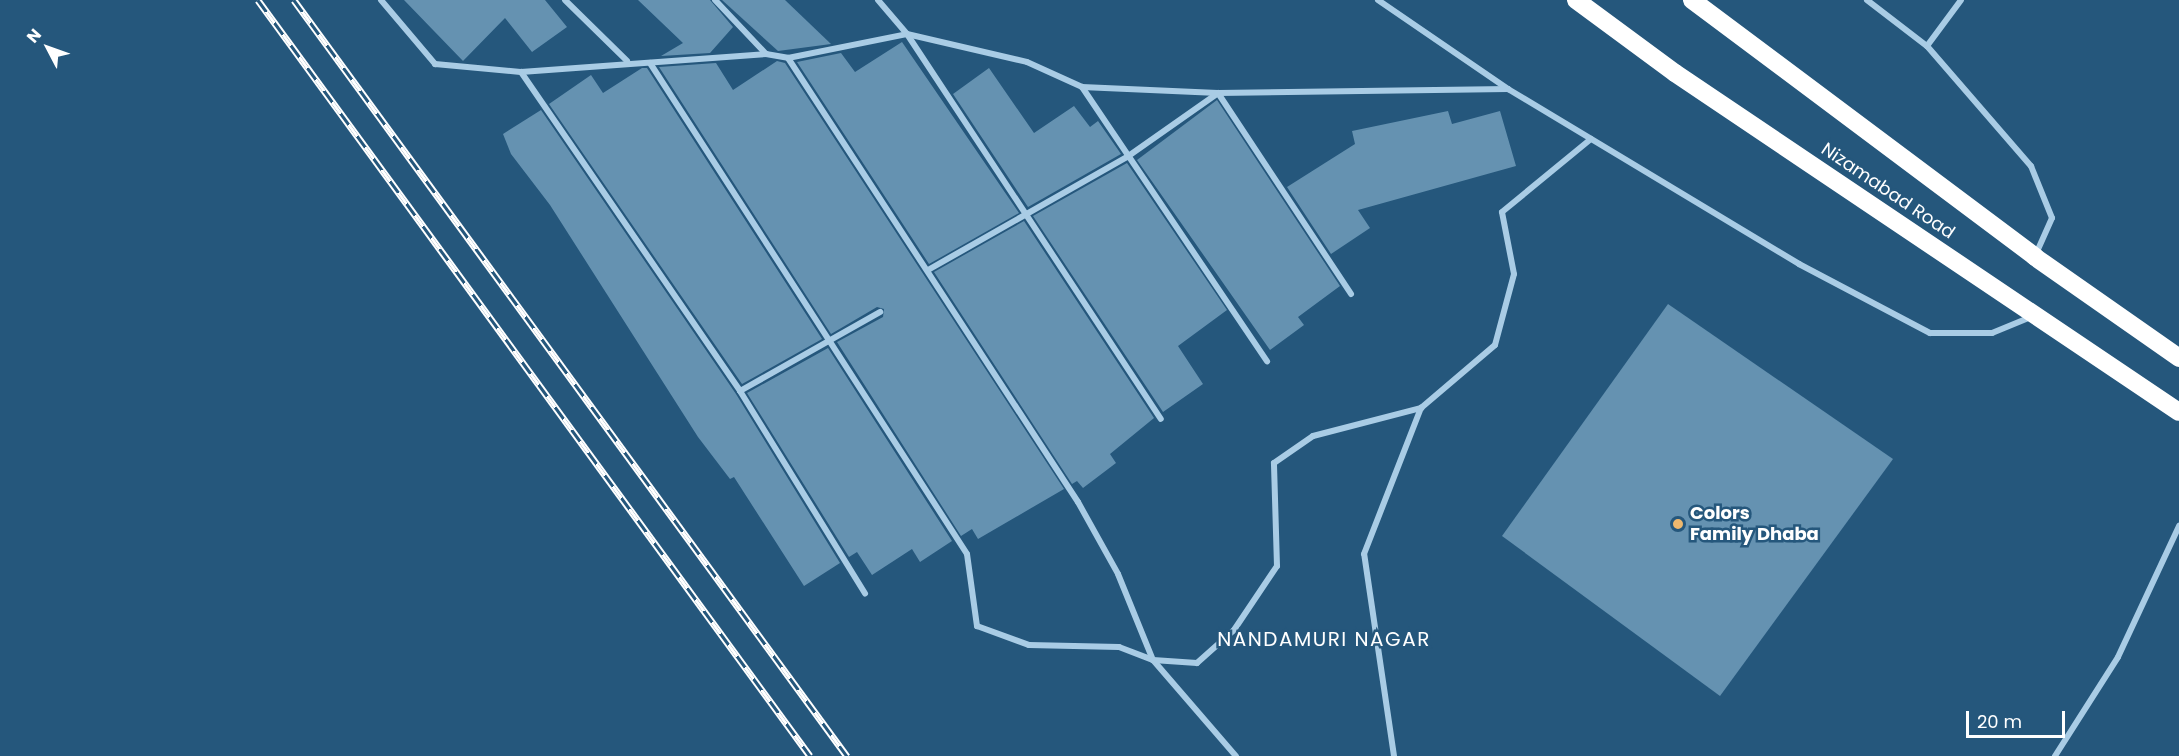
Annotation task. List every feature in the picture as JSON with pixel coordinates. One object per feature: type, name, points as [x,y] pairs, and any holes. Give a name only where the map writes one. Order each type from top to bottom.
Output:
[{"type":"highway","name":"Nizamabad Road","points":[[1576,0],[1675,73],[2179,412]]},
{"type":"highway","name":"Nizamabad Road","points":[[1692,0],[2035,257],[2179,358]]},
{"type":"street","points":[[381,0],[435,64],[521,72],[627,61],[650,63],[766,54],[788,58],[907,34],[1027,62],[1082,87],[1218,93],[1508,89]]},
{"type":"street","points":[[566,0],[627,61]]},
{"type":"street","points":[[715,0],[766,54]]},
{"type":"street","points":[[878,0],[907,34],[1161,419]]},
{"type":"street","points":[[1378,0],[1508,89],[1798,264],[1930,333],[1992,333],[2036,315]]},
{"type":"street","points":[[1867,0],[1927,46],[2031,166],[2052,218],[2035,257]]},
{"type":"street","points":[[1927,46],[1961,0]]},
{"type":"street","points":[[788,58],[1078,502],[1118,574],[1153,660],[1236,756]]},
{"type":"street","points":[[650,63],[830,337],[967,554],[977,626],[1029,645],[1119,647],[1153,660],[1197,663],[1234,630],[1277,566],[1274,463],[1312,436],[1421,408],[1495,345],[1514,274],[1502,212],[1591,139]]},
{"type":"street","points":[[521,72],[740,391],[865,592]]},
{"type":"street","points":[[1082,87],[1127,157],[1268,361]]},
{"type":"street","points":[[928,270],[1127,157],[1218,93]]},
{"type":"street","points":[[1218,93],[1351,294]]},
{"type":"street","points":[[740,391],[830,337],[880,312]]},
{"type":"street","points":[[1394,756],[1364,554],[1421,408]]},
{"type":"street","points":[[2055,756],[2118,657],[2179,526]]},
{"type":"building","points":[[404,0],[545,0],[567,27],[532,52],[505,18],[463,61]]},
{"type":"building","points":[[638,0],[710,0],[733,27],[710,53],[661,56],[683,43]]},
{"type":"building","points":[[722,0],[785,0],[831,44],[778,51]]},
{"type":"building","points":[[902,42],[1019,213],[929,264],[797,62],[841,53],[855,72]]},
{"type":"building","points":[[777,61],[785,63],[1064,489],[978,539],[972,529],[961,536],[837,342],[883,317],[884,309],[877,307],[831,334],[659,67],[716,63],[733,90]]},
{"type":"building","points":[[642,68],[647,68],[822,339],[742,384],[549,104],[591,75],[603,93]]},
{"type":"building","points":[[989,68],[1034,133],[1074,106],[1090,127],[1098,121],[1121,154],[1028,207],[953,94]]},
{"type":"building","points":[[1217,100],[1340,286],[1298,317],[1304,325],[1270,350],[1137,160]]},
{"type":"building","points":[[541,110],[736,394],[840,563],[804,586],[734,477],[730,479],[698,437],[550,205],[511,154],[503,134]]},
{"type":"building","points":[[1448,111],[1452,124],[1500,111],[1516,166],[1358,210],[1370,228],[1331,254],[1287,187],[1355,144],[1352,131]]},
{"type":"building","points":[[1127,163],[1227,310],[1178,346],[1203,384],[1163,412],[1033,216]]},
{"type":"building","points":[[1024,221],[1154,418],[1110,454],[1116,463],[1083,488],[1077,481],[1072,484],[934,272]]},
{"type":"building","points":[[1668,304],[1893,459],[1720,696],[1502,536]]},
{"type":"building","points":[[828,348],[952,541],[920,562],[912,549],[872,575],[857,552],[849,557],[747,393]]},
{"type":"railway","points":[[258,0],[810,756]]},
{"type":"railway","points":[[294,0],[847,756]]},
{"type":"place","name":"Colors Family Dhaba","points":[[1678,524]]},
{"type":"district","name":"NANDAMURI NAGAR","points":[[1324,639]]}]
